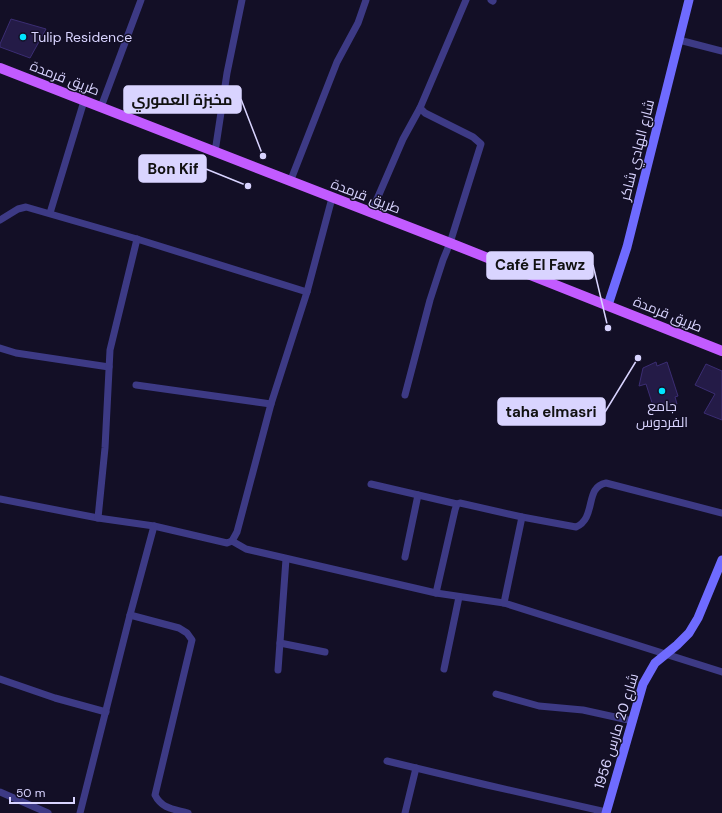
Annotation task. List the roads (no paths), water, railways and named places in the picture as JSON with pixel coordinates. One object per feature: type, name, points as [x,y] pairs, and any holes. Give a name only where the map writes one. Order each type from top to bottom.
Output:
[{"type":"main road","name":"طريق قرمدة","points":[[0,68],[450,243],[722,351]]},
{"type":"street","points":[[101,107],[141,0]]},
{"type":"street","points":[[215,152],[227,73],[242,0]]},
{"type":"street","points":[[290,182],[337,62],[358,23],[366,0]]},
{"type":"street","points":[[371,213],[403,139],[420,108],[466,0]]},
{"type":"street","name":"شارع الهادي شاكر","points":[[608,305],[626,247],[689,0]]},
{"type":"street","points":[[679,40],[722,51]]},
{"type":"street","points":[[50,213],[84,101]]},
{"type":"street","points":[[404,395],[430,300],[450,243],[481,144],[473,137],[425,113],[420,108]]},
{"type":"street","points":[[0,499],[98,518],[154,526],[227,543],[232,541],[237,532],[272,404],[307,292],[332,198]]},
{"type":"street","points":[[0,220],[18,209],[26,207],[137,239],[307,292]]},
{"type":"street","points":[[98,518],[105,448],[110,350],[137,239]]},
{"type":"street","points":[[0,348],[16,353],[109,367]]},
{"type":"street","points":[[136,385],[272,404]]},
{"type":"street","points":[[371,484],[457,504],[463,502],[522,517],[576,527],[582,524],[587,518],[596,488],[600,484],[606,483],[722,513]]},
{"type":"street","points":[[405,556],[418,495]]},
{"type":"street","points":[[436,594],[457,504]]},
{"type":"street","points":[[504,603],[522,517]]},
{"type":"street","points":[[80,813],[154,526]]},
{"type":"street","points":[[232,541],[246,549],[436,594],[504,603],[722,672]]},
{"type":"street","points":[[278,670],[286,559]]},
{"type":"street","name":"شارع 20 مارس 1956","points":[[606,813],[643,684],[655,663],[689,632],[698,618],[722,560]]},
{"type":"street","points":[[444,669],[459,597]]},
{"type":"street","points":[[130,615],[179,628],[188,633],[192,640],[155,795],[163,806],[188,813]]},
{"type":"street","points":[[280,643],[325,652]]},
{"type":"street","points":[[0,679],[55,698],[106,712]]},
{"type":"street","points":[[496,694],[539,706],[583,710],[633,721]]},
{"type":"street","points":[[387,761],[606,813]]},
{"type":"street","points":[[406,813],[416,768]]},
{"type":"street","points":[[0,792],[48,813]]},
{"type":"place","name":"Tulip Residence","points":[[23,37]]},
{"type":"place","name":"مخبزة العموري","points":[[263,156]]},
{"type":"place","name":"Bon Kif","points":[[248,186]]},
{"type":"place","name":"Café El Fawz","points":[[608,328]]},
{"type":"place","name":"taha elmasri","points":[[638,358]]},
{"type":"place","name":"جامع الفردوس","points":[[662,391]]}]
